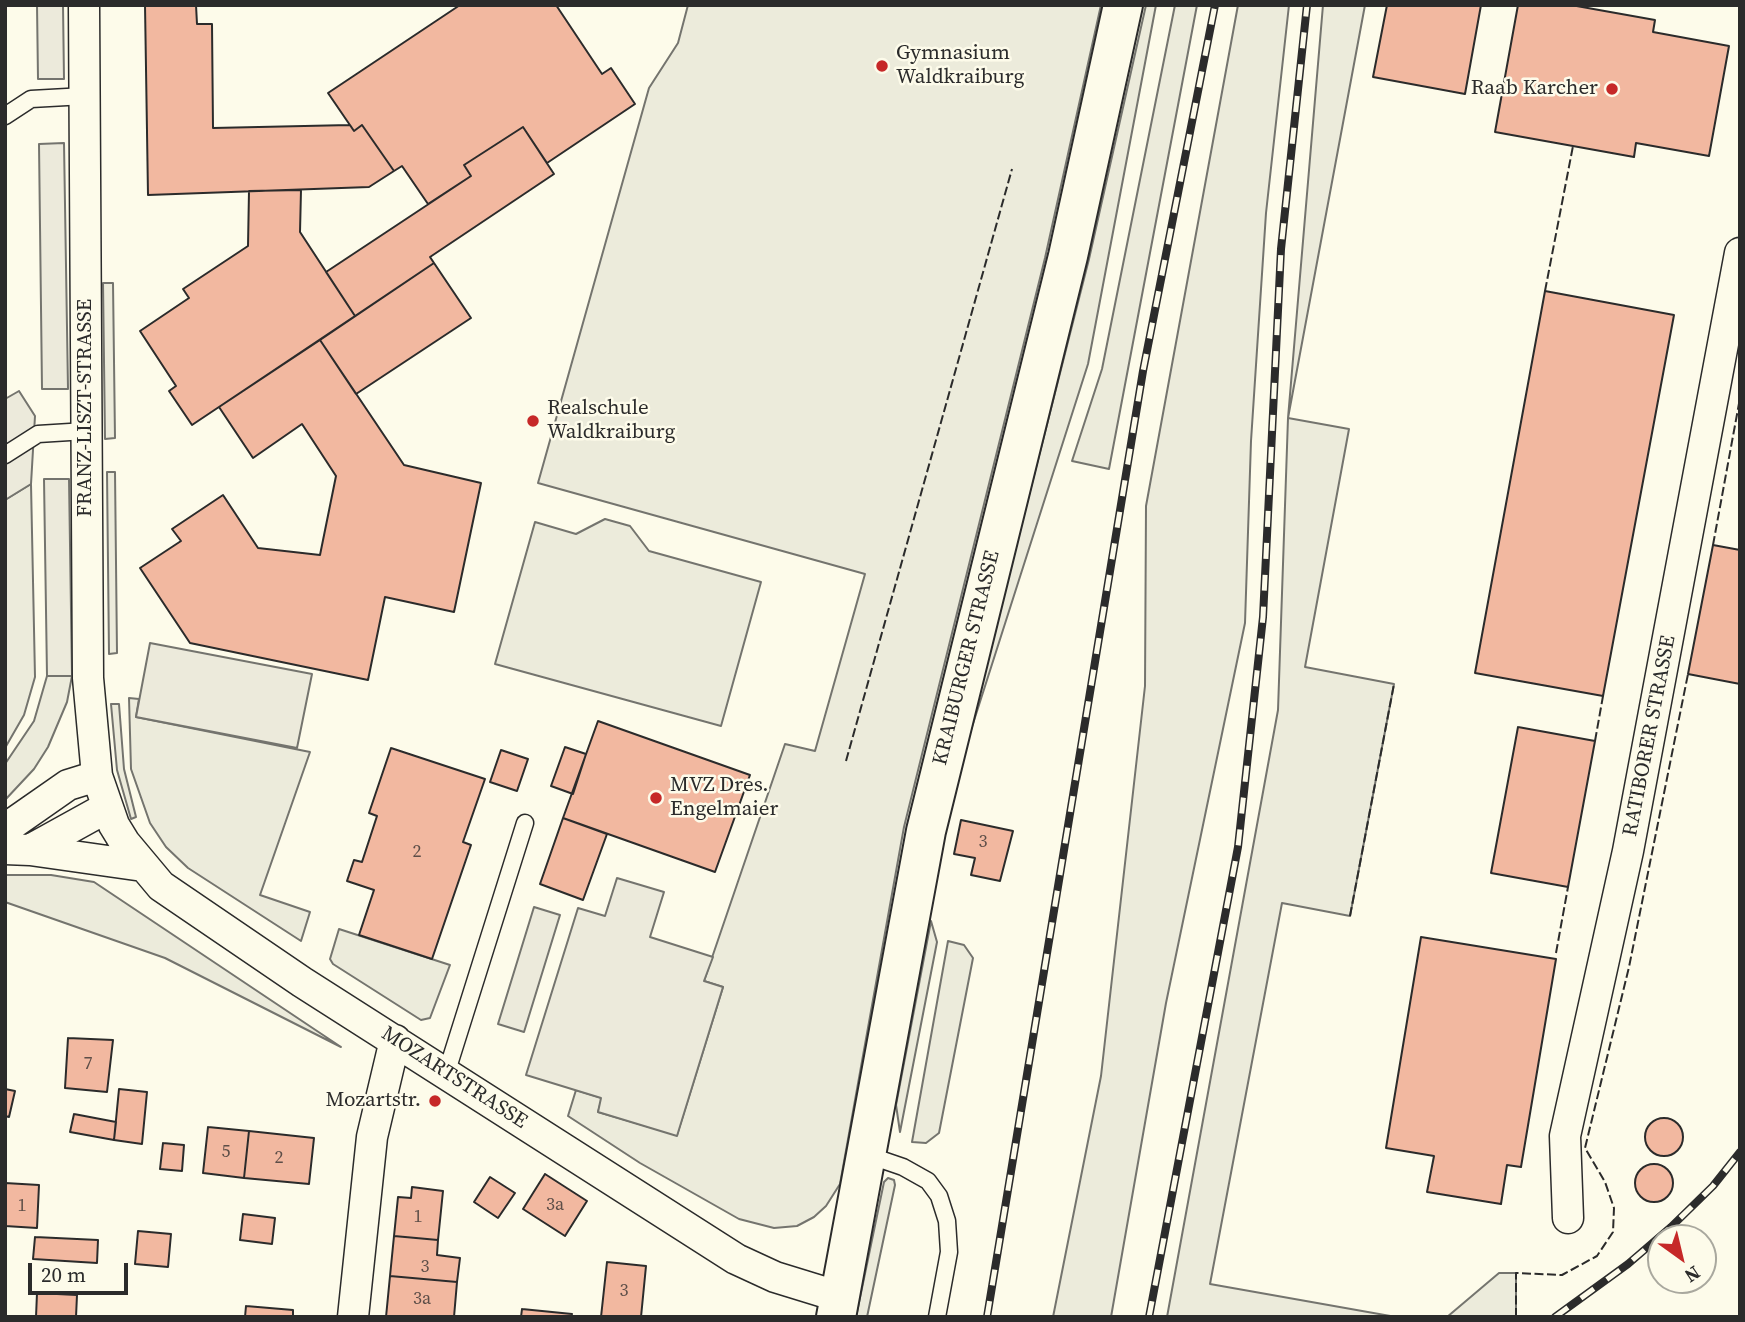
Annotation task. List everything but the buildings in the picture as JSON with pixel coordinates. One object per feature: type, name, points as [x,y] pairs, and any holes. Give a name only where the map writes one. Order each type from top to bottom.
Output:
[{"type":"main road","name":"KRAIBURGER STRASSE","points":[[838,1307],[926,831],[1068,256],[1123,5]]},
{"type":"street","name":"FRANZ-LISZT-STRASSE","points":[[84,5],[88,678],[97,776],[106,808]]},
{"type":"street","name":"RATIBORER STRASSE","points":[[1568,1218],[1565,1136],[1628,851],[1740,253]]},
{"type":"street","points":[[5,829],[68,785],[97,776]]},
{"type":"street","points":[[18,849],[106,808]]},
{"type":"street","name":"MOZARTSTRASSE","points":[[106,808],[125,843],[143,866],[182,902],[736,1259],[838,1307]]},
{"type":"street","points":[[18,849],[143,866]]},
{"type":"street","points":[[353,1317],[372,1137],[395,1040]]},
{"type":"lane","points":[[5,116],[31,99],[85,96]]},
{"type":"lane","points":[[5,455],[38,434],[86,431]]},
{"type":"lane","points":[[446,1074],[525,823]]},
{"type":"lane","points":[[868,1155],[903,1167],[928,1181],[939,1196],[947,1221],[949,1252],[937,1317]]},
{"type":"shaded area","points":[[37,5],[63,5],[64,79],[38,79]]},
{"type":"shaded area","points":[[688,5],[1101,5],[1045,258],[904,827],[840,1184],[826,1206],[814,1217],[797,1226],[774,1228],[739,1219],[640,1163],[568,1116],[576,1090],[602,1098],[598,1112],[677,1135],[723,987],[704,981],[785,744],[815,751],[865,574],[538,483],[649,88],[678,43]]},
{"type":"shaded area","points":[[1146,5],[1156,5],[1088,364],[963,755],[1089,259]]},
{"type":"shaded area","points":[[1175,5],[1197,5],[1109,469],[1072,461],[1102,369]]},
{"type":"shaded area","points":[[1238,5],[1289,5],[1266,213],[1251,441],[1245,623],[1166,1003],[1111,1317],[1053,1317],[1101,1076],[1145,686],[1146,506]]},
{"type":"shaded area","points":[[1323,5],[1365,5],[1288,418]]},
{"type":"shaded area","points":[[64,143],[68,389],[42,389],[39,144]]},
{"type":"shaded area","points":[[103,283],[113,283],[115,438],[105,439]]},
{"type":"shaded area","points":[[19,391],[35,416],[31,484],[5,500],[5,399]]},
{"type":"shaded area","points":[[1288,418],[1349,429],[1305,667],[1394,684],[1350,916],[1282,903],[1210,1284],[1396,1317],[1167,1317],[1278,710]]},
{"type":"shaded area","points":[[107,472],[115,472],[117,653],[109,654]]},
{"type":"shaded area","points":[[44,479],[69,479],[72,676],[47,676]]},
{"type":"shaded area","points":[[31,484],[35,677],[24,715],[5,748],[5,500]]},
{"type":"shaded area","points":[[605,519],[630,526],[649,551],[761,582],[721,726],[495,664],[535,522],[576,534]]},
{"type":"shaded area","points":[[150,643],[312,674],[297,748],[136,717]]},
{"type":"shaded area","points":[[47,676],[72,676],[67,702],[48,747],[34,769],[5,800],[5,764],[34,721]]},
{"type":"shaded area","points":[[129,698],[139,699],[136,717],[310,752],[260,895],[310,912],[301,941],[188,868],[166,847],[150,823],[131,769]]},
{"type":"shaded area","points":[[111,704],[119,704],[124,769],[136,817],[131,819],[117,770]]},
{"type":"shaded area","points":[[5,875],[51,875],[94,882],[341,1047],[165,958],[5,902]]},
{"type":"shaded area","points":[[617,878],[664,892],[650,937],[713,957],[704,981],[723,987],[677,1136],[598,1112],[601,1098],[526,1075],[578,908],[605,916]]},
{"type":"shaded area","points":[[534,907],[560,915],[524,1032],[498,1024]]},
{"type":"shaded area","points":[[931,921],[937,942],[900,1132],[896,1105]]},
{"type":"shaded area","points":[[339,929],[450,965],[430,1018],[421,1020],[333,964],[330,959]]},
{"type":"shaded area","points":[[948,941],[964,945],[973,958],[939,1133],[926,1143],[912,1142]]},
{"type":"shaded area","points":[[888,1178],[894,1180],[895,1185],[867,1317],[856,1317],[884,1182]]},
{"type":"shaded area","points":[[1499,1273],[1516,1273],[1516,1317],[1447,1317]]},
{"type":"railway","points":[[987,1317],[1143,371],[1215,5]]},
{"type":"railway","points":[[1149,1317],[1238,847],[1263,617],[1281,249],[1307,5]]},
{"type":"railway","points":[[1555,1317],[1628,1264],[1671,1227],[1713,1186],[1740,1152]]},
{"type":"fence","points":[[1545,291],[1573,146]]},
{"type":"fence","points":[[846,761],[1012,169]]},
{"type":"fence","points":[[1713,545],[1740,398]]},
{"type":"fence","points":[[1516,1317],[1516,1273],[1562,1275],[1597,1256],[1613,1232],[1614,1208],[1605,1182],[1585,1148],[1629,967],[1688,674]]},
{"type":"fence","points":[[1350,916],[1394,684]]},
{"type":"fence","points":[[1595,741],[1603,696]]},
{"type":"fence","points":[[1556,953],[1568,887]]},
{"type":"place","name":"Gymnasium Waldkraiburg","points":[[882,66]]},
{"type":"place","name":"Raab Karcher","points":[[1612,89]]},
{"type":"place","name":"Realschule Waldkraiburg","points":[[533,421]]},
{"type":"place","name":"MVZ Dres. Engelmaier","points":[[656,798]]},
{"type":"place","name":"Mozartstr.","points":[[435,1101]]}]
